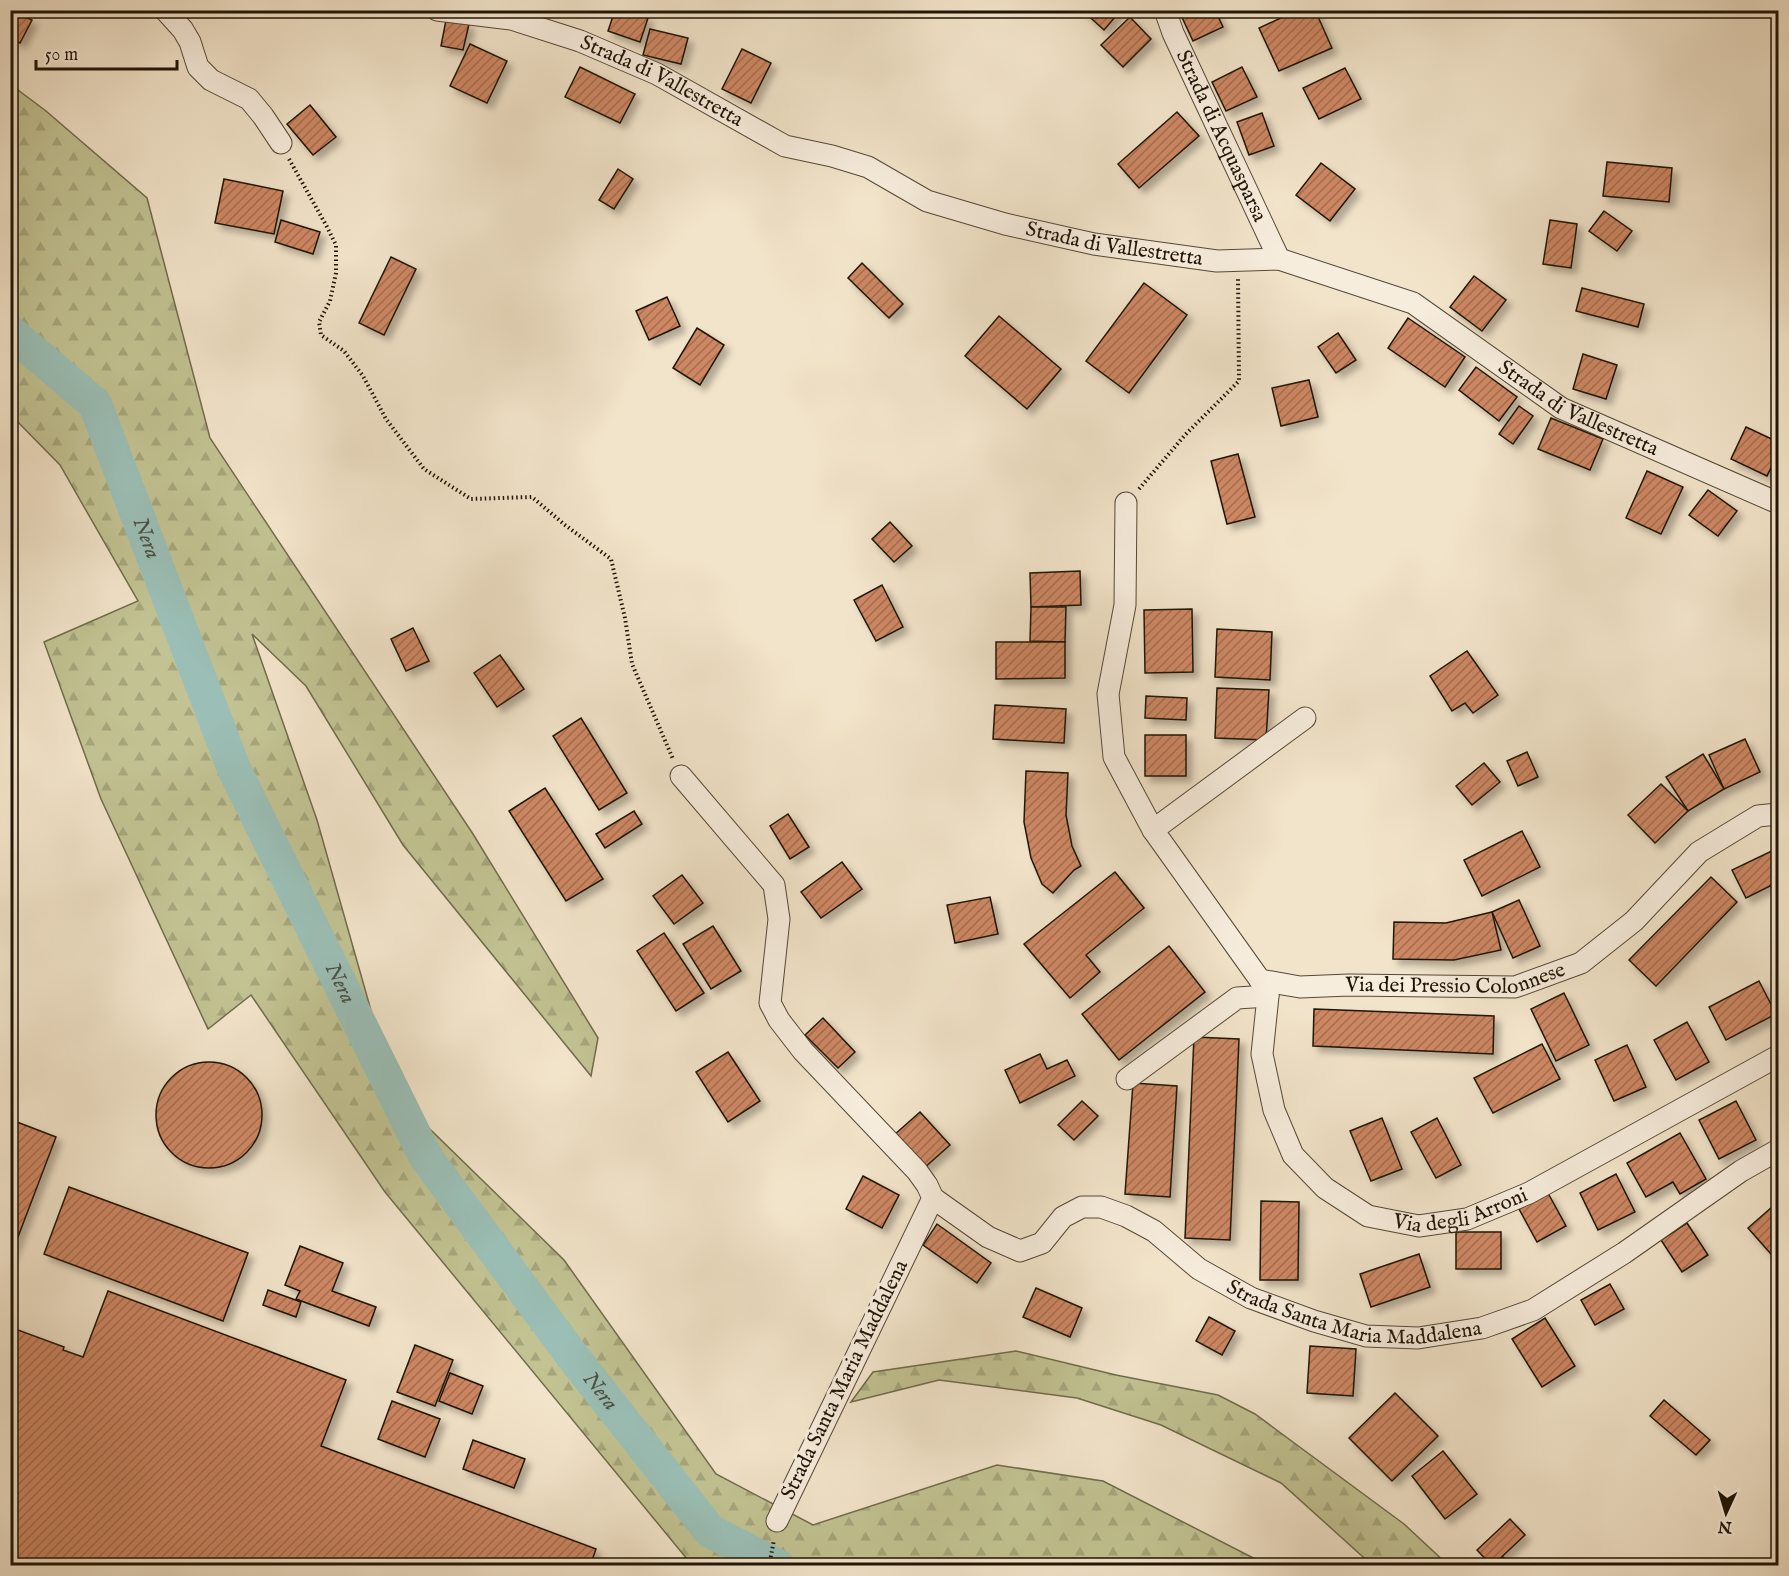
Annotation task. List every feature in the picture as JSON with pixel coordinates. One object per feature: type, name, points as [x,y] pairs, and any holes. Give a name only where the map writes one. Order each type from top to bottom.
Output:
[{"type":"street","points":[[165,10],[183,30],[190,42],[198,67],[211,80],[249,99],[281,143]]},
{"type":"street","name":"Strada di Vallestretta","points":[[437,10],[511,19],[580,41],[657,74],[785,146],[832,156],[868,167],[927,201],[1005,224],[1094,244],[1217,261],[1279,259],[1413,303],[1561,408],[1779,503]]},
{"type":"street","name":"Strada di Acquasparsa","points":[[1166,10],[1173,33],[1279,259]]},
{"type":"street","points":[[1126,503],[1125,605],[1108,694],[1114,757],[1153,830],[1264,988],[1237,998],[1127,1079]]},
{"type":"street","points":[[1153,830],[1305,718]]},
{"type":"street","name":"Strada Santa Maria Maddalena","points":[[681,776],[774,885],[779,919],[770,1003],[779,1020],[803,1051],[917,1171],[933,1198],[988,1237],[1020,1251],[1042,1243],[1063,1217],[1082,1207],[1101,1207],[1126,1216],[1154,1231],[1199,1269],[1251,1298],[1314,1321],[1366,1336],[1418,1338],[1482,1328],[1533,1310],[1624,1253],[1741,1171],[1779,1150]]},
{"type":"street","name":"Via dei Pressio Colonnese","points":[[1264,988],[1349,984],[1515,987],[1581,963],[1634,921],[1699,852],[1758,816],[1779,814]]},
{"type":"street","name":"Via degli Arroni","points":[[1264,988],[1262,1054],[1274,1110],[1293,1155],[1325,1188],[1368,1216],[1419,1226],[1467,1219],[1529,1192],[1779,1056]]},
{"type":"street","name":"Strada Santa Maria Maddalena","points":[[777,1521],[933,1198]]},
{"type":"path","points":[[281,143],[336,245],[336,273],[330,301],[320,322],[321,335],[344,351],[363,376],[386,419],[424,469],[471,499],[532,496],[565,525],[611,559],[625,618],[632,664],[681,776]]},
{"type":"path","points":[[1126,503],[1185,435],[1239,381],[1238,261]]},
{"type":"path","name":"Strada Santa Maria Maddalena","points":[[769,1566],[777,1521]]},
{"type":"green space","points":[[10,84],[46,111],[147,198],[210,438],[473,834],[598,1038],[591,1076],[403,845],[306,686],[252,634],[317,820],[395,1095],[564,1260],[716,1474],[813,1525],[997,1465],[1103,1481],[1267,1565],[692,1565],[385,1192],[251,995],[208,1029],[101,799],[44,642],[138,601],[60,465],[11,415]]},
{"type":"green space","points":[[1016,1351],[1116,1375],[1218,1395],[1255,1414],[1404,1524],[1448,1565],[1372,1565],[1281,1483],[1161,1425],[1077,1398],[939,1380],[851,1402],[873,1372]]},
{"type":"building","points":[[10,10],[32,20],[20,43],[10,38]]},
{"type":"building","points":[[615,10],[625,10],[648,18],[640,42],[608,31]]},
{"type":"building","points":[[1082,10],[1121,10],[1104,30]]},
{"type":"building","points":[[1215,10],[1223,27],[1193,41],[1179,11]]},
{"type":"building","points":[[1298,10],[1315,10],[1332,48],[1279,71],[1259,28]]},
{"type":"building","points":[[1130,17],[1151,39],[1123,67],[1101,45]]},
{"type":"building","points":[[446,20],[469,24],[463,50],[441,46]]},
{"type":"building","points":[[650,29],[688,38],[681,64],[643,55]]},
{"type":"building","points":[[470,44],[507,61],[487,103],[450,86]]},
{"type":"building","points":[[742,49],[771,63],[751,103],[722,89]]},
{"type":"building","points":[[580,67],[635,94],[620,123],[565,97]]},
{"type":"building","points":[[1242,67],[1257,97],[1226,111],[1212,82]]},
{"type":"building","points":[[1345,68],[1361,99],[1319,119],[1303,88]]},
{"type":"building","points":[[310,105],[336,137],[313,155],[287,124]]},
{"type":"building","points":[[1177,112],[1199,136],[1139,188],[1118,164]]},
{"type":"building","points":[[1262,113],[1274,146],[1249,155],[1237,122]]},
{"type":"building","points":[[1607,162],[1672,168],[1669,202],[1603,196]]},
{"type":"building","points":[[1321,163],[1355,189],[1330,221],[1296,195]]},
{"type":"building","points":[[618,169],[633,179],[614,209],[599,200]]},
{"type":"building","points":[[224,179],[283,191],[274,234],[215,223]]},
{"type":"building","points":[[1604,211],[1632,231],[1617,251],[1589,231]]},
{"type":"building","points":[[281,220],[320,232],[313,254],[275,242]]},
{"type":"building","points":[[1550,220],[1577,224],[1571,268],[1543,264]]},
{"type":"building","points":[[391,257],[416,269],[384,335],[359,323]]},
{"type":"building","points":[[862,263],[903,304],[889,318],[848,278]]},
{"type":"building","points":[[1474,276],[1506,300],[1482,331],[1450,307]]},
{"type":"building","points":[[1144,283],[1187,315],[1129,393],[1086,361]]},
{"type":"building","points":[[1582,288],[1644,304],[1638,327],[1576,311]]},
{"type":"building","points":[[667,297],[680,326],[649,340],[636,311]]},
{"type":"building","points":[[999,316],[1061,369],[1027,409],[965,356]]},
{"type":"building","points":[[1408,318],[1465,357],[1445,387],[1388,348]]},
{"type":"building","points":[[697,328],[724,345],[700,385],[673,368]]},
{"type":"building","points":[[1338,333],[1356,360],[1336,373],[1318,347]]},
{"type":"building","points":[[1583,354],[1617,365],[1606,399],[1573,389]]},
{"type":"building","points":[[1476,367],[1517,397],[1499,421],[1459,390]]},
{"type":"building","points":[[1309,380],[1318,417],[1281,426],[1272,388]]},
{"type":"building","points":[[1519,406],[1533,416],[1513,444],[1499,434]]},
{"type":"building","points":[[1551,418],[1603,439],[1590,470],[1538,449]]},
{"type":"building","points":[[1746,427],[1778,442],[1778,453],[1767,476],[1731,459]]},
{"type":"building","points":[[1238,454],[1255,517],[1227,524],[1211,461]]},
{"type":"building","points":[[1647,471],[1683,487],[1661,534],[1626,518]]},
{"type":"building","points":[[1708,490],[1737,511],[1718,536],[1689,515]]},
{"type":"building","points":[[890,522],[912,546],[894,562],[872,539]]},
{"type":"building","points":[[1080,571],[1081,605],[1031,607],[1030,573]]},
{"type":"building","points":[[882,585],[903,627],[876,641],[854,600]]},
{"type":"building","points":[[1031,607],[1066,607],[1065,642],[1030,641]]},
{"type":"building","points":[[1192,609],[1193,672],[1145,673],[1144,610]]},
{"type":"building","points":[[413,628],[429,661],[406,671],[391,639]]},
{"type":"building","points":[[1217,629],[1272,632],[1270,680],[1215,677]]},
{"type":"building","points":[[996,642],[1065,642],[1065,678],[996,679]]},
{"type":"building","points":[[1467,651],[1498,695],[1473,713],[1465,703],[1452,711],[1430,676]]},
{"type":"building","points":[[500,655],[524,689],[497,707],[474,673]]},
{"type":"building","points":[[1217,688],[1269,690],[1266,740],[1215,738]]},
{"type":"building","points":[[1146,696],[1187,698],[1186,720],[1145,718]]},
{"type":"building","points":[[995,705],[1066,709],[1064,743],[993,739]]},
{"type":"building","points":[[581,718],[627,793],[599,810],[553,736]]},
{"type":"building","points":[[1145,735],[1186,735],[1186,776],[1145,776]]},
{"type":"building","points":[[1745,739],[1760,772],[1724,789],[1709,755]]},
{"type":"building","points":[[1527,752],[1538,777],[1518,786],[1507,761]]},
{"type":"building","points":[[1703,754],[1724,789],[1688,811],[1666,777]]},
{"type":"building","points":[[1484,763],[1500,782],[1472,805],[1456,786]]},
{"type":"building","points":[[1026,771],[1068,773],[1066,815],[1072,846],[1081,866],[1074,870],[1053,893],[1042,884],[1031,858],[1024,822]]},
{"type":"building","points":[[1661,784],[1688,811],[1655,843],[1628,815]]},
{"type":"building","points":[[545,788],[603,879],[566,901],[509,811]]},
{"type":"building","points":[[634,811],[642,824],[605,848],[596,834]]},
{"type":"building","points":[[788,814],[809,847],[790,859],[770,826]]},
{"type":"building","points":[[1522,831],[1540,867],[1482,896],[1464,860]]},
{"type":"building","points":[[1778,848],[1778,882],[1746,898],[1732,870]]},
{"type":"building","points":[[842,862],[862,889],[821,918],[801,892]]},
{"type":"building","points":[[1115,872],[1144,908],[1086,955],[1100,972],[1070,998],[1024,944]]},
{"type":"building","points":[[682,875],[703,903],[674,924],[653,896]]},
{"type":"building","points":[[1711,877],[1737,902],[1656,986],[1629,960]]},
{"type":"building","points":[[990,897],[998,934],[955,943],[947,905]]},
{"type":"building","points":[[1519,900],[1540,946],[1513,958],[1492,912]]},
{"type":"building","points":[[1492,912],[1501,950],[1454,960],[1393,959],[1394,922],[1446,923]]},
{"type":"building","points":[[713,926],[741,971],[711,989],[683,944]]},
{"type":"building","points":[[664,933],[704,993],[676,1011],[637,951]]},
{"type":"building","points":[[1169,946],[1205,992],[1119,1060],[1082,1014]]},
{"type":"building","points":[[1759,981],[1776,1014],[1726,1040],[1709,1007]]},
{"type":"building","points":[[1564,993],[1589,1045],[1556,1061],[1531,1009]]},
{"type":"building","points":[[1314,1009],[1494,1016],[1493,1054],[1313,1046]]},
{"type":"building","points":[[823,1018],[855,1052],[838,1068],[805,1035]]},
{"type":"building","points":[[1687,1022],[1709,1062],[1676,1080],[1654,1040]]},
{"type":"building","points":[[1194,1037],[1239,1039],[1230,1240],[1185,1238]]},
{"type":"building","points":[[1542,1044],[1560,1079],[1493,1113],[1474,1078]]},
{"type":"building","points":[[1627,1045],[1646,1087],[1614,1101],[1595,1060]]},
{"type":"building","points":[[728,1052],[760,1101],[728,1122],[696,1072]]},
{"type":"building","points":[[1040,1054],[1047,1069],[1067,1060],[1075,1076],[1020,1103],[1005,1070]]},
{"type":"building","points":[[209,1062],[229,1066],[246,1078],[258,1095],[262,1115],[258,1135],[246,1152],[229,1164],[209,1168],[189,1164],[172,1152],[160,1135],[156,1115],[160,1095],[172,1078],[189,1066]]},
{"type":"building","points":[[1133,1083],[1177,1086],[1170,1197],[1125,1194]]},
{"type":"building","points":[[1082,1101],[1098,1116],[1074,1140],[1058,1125]]},
{"type":"building","points":[[1736,1101],[1756,1140],[1719,1159],[1699,1120]]},
{"type":"building","points":[[920,1112],[950,1145],[923,1169],[893,1136]]},
{"type":"building","points":[[1382,1118],[1402,1169],[1371,1181],[1350,1131]]},
{"type":"building","points":[[1437,1118],[1461,1165],[1436,1178],[1411,1132]]},
{"type":"building","points":[[17,1122],[56,1137],[10,1258],[10,1139]]},
{"type":"building","points":[[1680,1133],[1706,1179],[1680,1194],[1673,1182],[1646,1197],[1627,1163]]},
{"type":"building","points":[[1616,1174],[1635,1212],[1598,1230],[1580,1193]]},
{"type":"building","points":[[863,1176],[899,1195],[882,1228],[846,1209]]},
{"type":"building","points":[[69,1187],[248,1253],[223,1321],[44,1254]]},
{"type":"building","points":[[1548,1193],[1566,1226],[1537,1242],[1519,1209]]},
{"type":"building","points":[[1261,1201],[1299,1202],[1298,1280],[1260,1280]]},
{"type":"building","points":[[1772,1207],[1778,1214],[1778,1262],[1748,1228]]},
{"type":"building","points":[[1687,1223],[1708,1255],[1682,1272],[1661,1240]]},
{"type":"building","points":[[937,1224],[991,1263],[977,1283],[923,1245]]},
{"type":"building","points":[[1456,1232],[1501,1232],[1501,1269],[1456,1269]]},
{"type":"building","points":[[300,1246],[343,1263],[332,1291],[376,1307],[369,1326],[296,1299],[300,1291],[285,1285]]},
{"type":"building","points":[[1419,1254],[1430,1287],[1371,1307],[1360,1274]]},
{"type":"building","points":[[1610,1284],[1624,1309],[1595,1325],[1581,1300]]},
{"type":"building","points":[[1036,1288],[1082,1308],[1070,1337],[1023,1317]]},
{"type":"building","points":[[268,1290],[301,1302],[296,1317],[263,1305]]},
{"type":"building","points":[[108,1291],[346,1380],[321,1446],[596,1549],[590,1566],[10,1566],[10,1327],[64,1347],[63,1350],[83,1357]]},
{"type":"building","points":[[1209,1317],[1235,1331],[1222,1355],[1196,1341]]},
{"type":"building","points":[[1545,1318],[1575,1366],[1542,1387],[1512,1339]]},
{"type":"building","points":[[415,1345],[453,1360],[435,1406],[397,1392]]},
{"type":"building","points":[[1310,1346],[1356,1349],[1353,1396],[1307,1393]]},
{"type":"building","points":[[450,1373],[483,1386],[472,1414],[439,1401]]},
{"type":"building","points":[[1395,1393],[1438,1436],[1392,1481],[1349,1438]]},
{"type":"building","points":[[1664,1400],[1710,1440],[1696,1455],[1650,1416]]},
{"type":"building","points":[[392,1401],[440,1419],[425,1457],[378,1439]]},
{"type":"building","points":[[473,1440],[525,1459],[514,1488],[463,1469]]},
{"type":"building","points":[[1443,1451],[1477,1494],[1445,1519],[1412,1476]]},
{"type":"building","points":[[1510,1519],[1525,1535],[1492,1566],[1477,1550]]},
{"type":"building","points":[[1503,1557],[1512,1566],[1495,1566]]},
{"type":"waterway","name":"Nera","points":[[10,332],[95,404],[234,769],[425,1156],[573,1357],[710,1531],[778,1566]]}]
